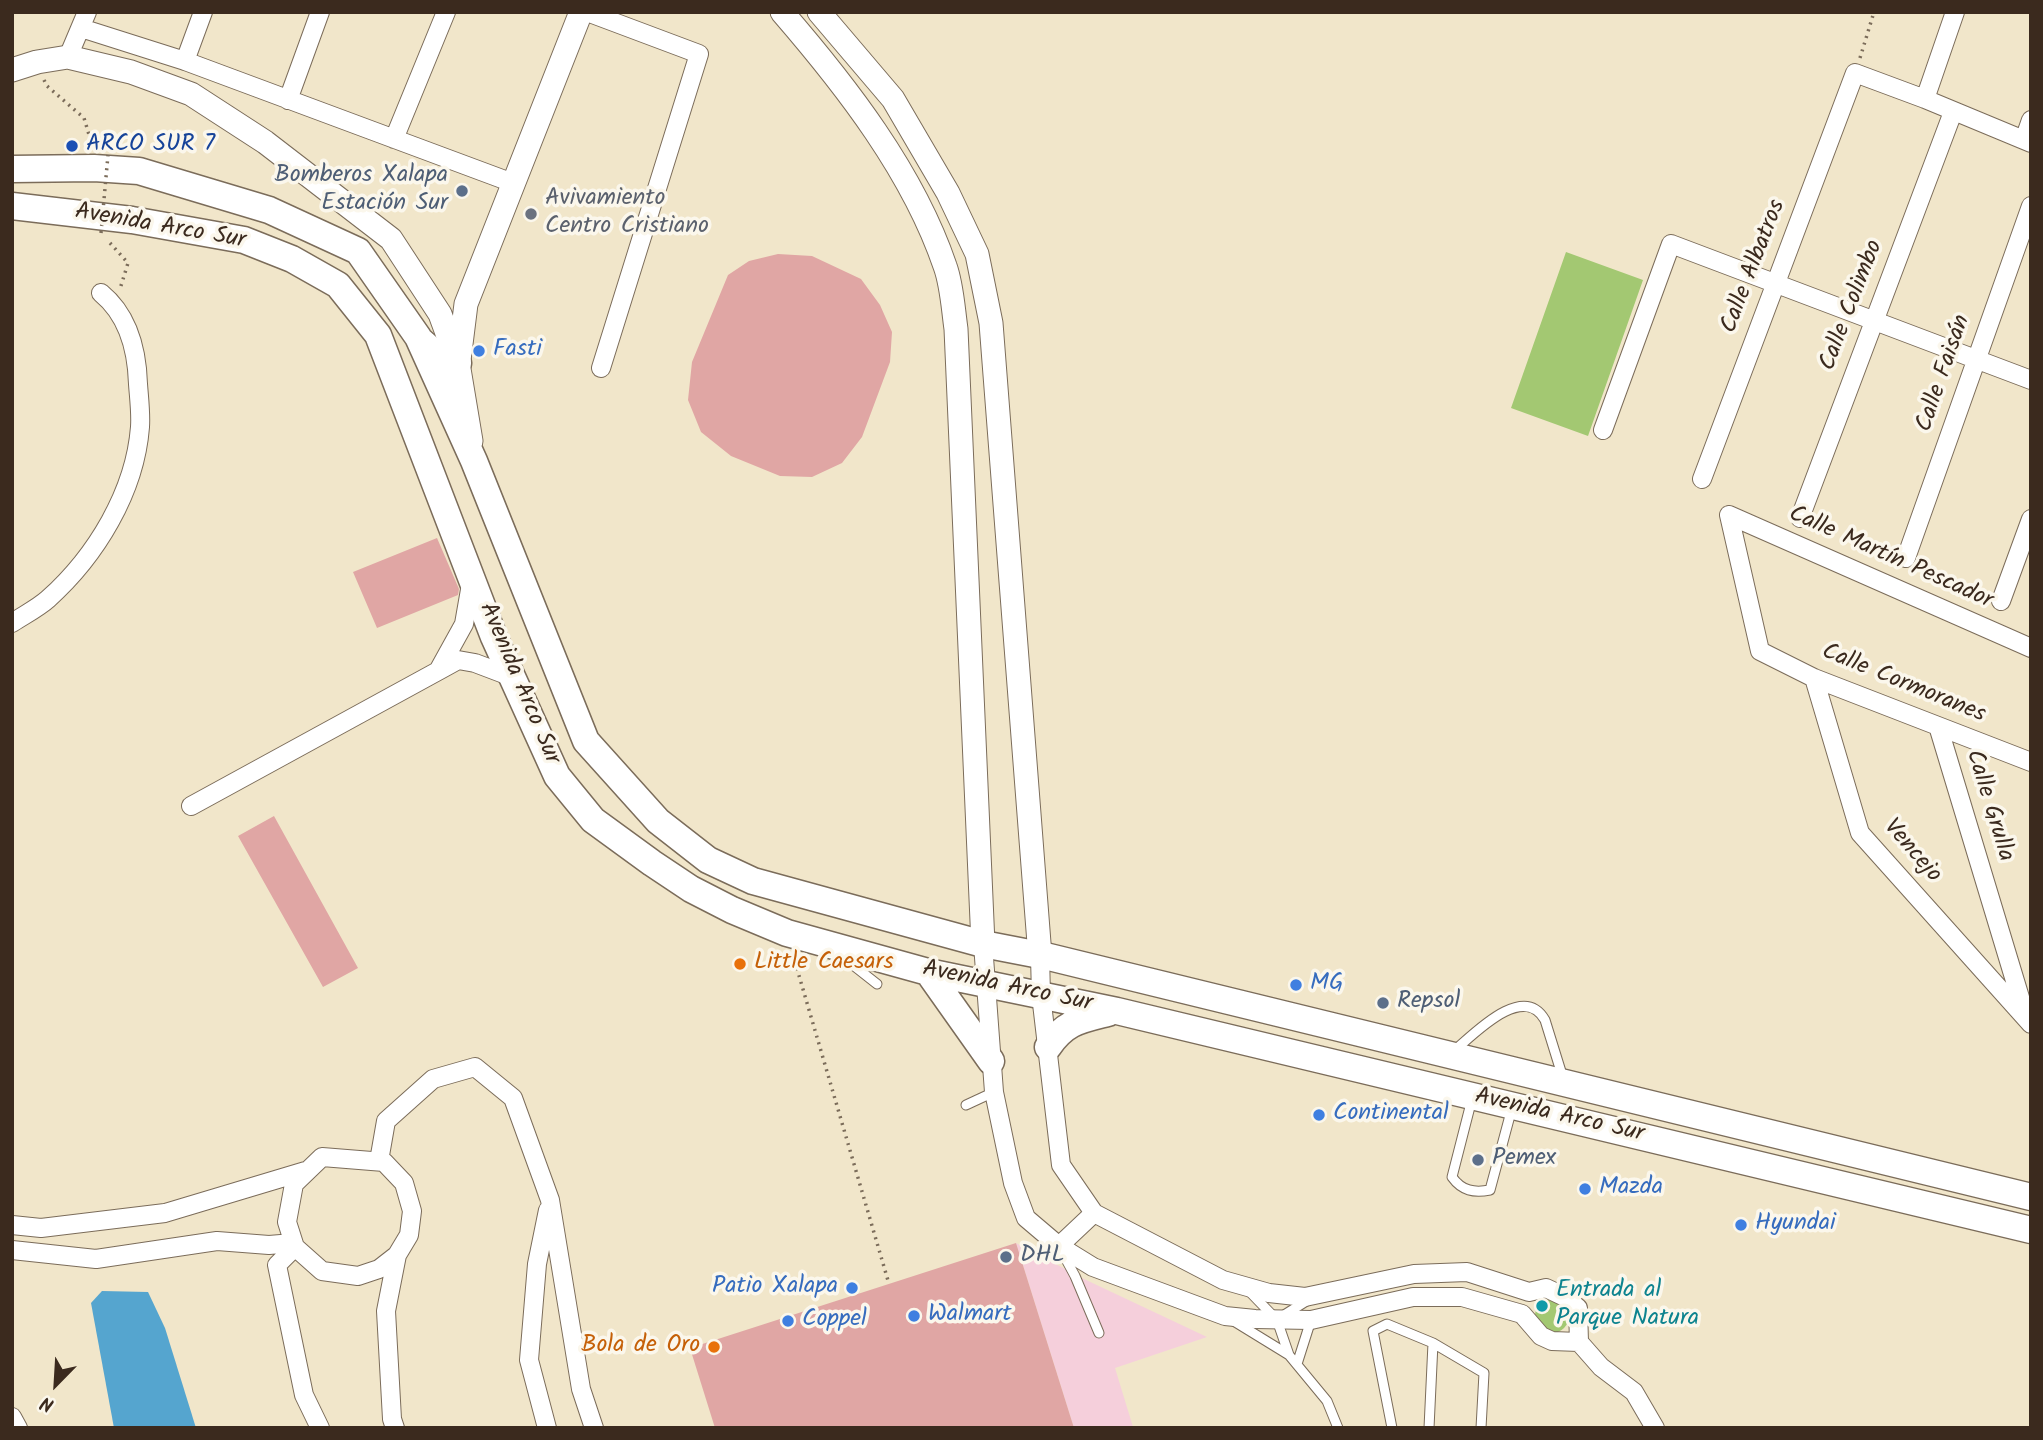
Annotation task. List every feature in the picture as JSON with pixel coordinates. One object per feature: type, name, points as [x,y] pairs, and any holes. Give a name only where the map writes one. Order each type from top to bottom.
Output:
[{"type":"main road","name":"Avenida Arco Sur","points":[[12,169],[94,168],[139,172],[270,210],[358,251],[418,337],[474,461],[586,741],[659,821],[708,860],[753,881],[983,944],[2031,1197]]},
{"type":"main road","name":"Avenida Arco Sur","points":[[12,206],[132,220],[244,240],[292,259],[338,285],[379,334],[494,637],[557,776],[593,820],[691,889],[732,910],[787,933],[928,972],[1117,1011],[2031,1230]]},
{"type":"main road","points":[[418,337],[440,358],[458,363]]},
{"type":"main road","points":[[928,972],[990,1061]]},
{"type":"main road","points":[[1048,1047],[1058,1032],[1075,1021],[1117,1011]]},
{"type":"street","points":[[186,61],[203,12]]},
{"type":"street","points":[[288,100],[320,12]]},
{"type":"street","points":[[394,139],[446,12]]},
{"type":"street","points":[[458,363],[466,304],[584,12],[699,54],[601,368]]},
{"type":"street","points":[[782,12],[824,60],[869,121],[922,210],[946,268],[956,329],[990,1061],[1013,1183],[1026,1218],[1059,1247],[1093,1267],[1219,1315],[1311,1320],[1413,1297],[1462,1297],[1522,1314],[1541,1336],[1552,1342],[1580,1342]]},
{"type":"street","points":[[819,12],[893,99],[948,193],[977,254],[991,323],[1041,995],[1061,1165],[1094,1213],[1223,1279],[1269,1293],[1305,1297],[1414,1274],[1467,1272],[1529,1292],[1546,1288],[1565,1297],[1578,1308],[1580,1342],[1601,1367],[1634,1392],[1655,1428]]},
{"type":"street","points":[[1925,99],[1955,12]]},
{"type":"street","points":[[68,58],[84,20],[288,100],[513,183]]},
{"type":"street","points":[[12,70],[37,62],[68,58],[131,72],[191,94],[265,142],[381,231],[391,240],[440,314],[458,363],[474,461]]},
{"type":"street","points":[[1855,73],[2027,141],[2031,120]]},
{"type":"street","name":"Calle Albatros","points":[[1702,479],[1855,73]]},
{"type":"street","name":"Calle Colimbo","points":[[1800,518],[1953,112]]},
{"type":"street","name":"Calle Faisán","points":[[1906,558],[2031,206]]},
{"type":"street","points":[[1603,430],[1671,244],[2031,380]]},
{"type":"street","points":[[12,622],[47,600],[90,555],[127,489],[140,428],[137,356],[126,325],[108,299]]},
{"type":"street","name":"Calle Martín Pescador","points":[[1760,650],[1729,515],[2031,648]]},
{"type":"street","points":[[2001,601],[2031,519]]},
{"type":"street","points":[[438,671],[464,624],[473,577]]},
{"type":"street","name":"Calle Cormoranes","points":[[1760,650],[1814,678],[2031,762]]},
{"type":"street","points":[[191,806],[458,660],[475,663],[512,677]]},
{"type":"street","name":"Vencejo","points":[[1814,678],[1860,833],[2029,1022]]},
{"type":"street","name":"Calle Grulla","points":[[1938,726],[2029,1022]]},
{"type":"street","points":[[379,1161],[386,1121],[433,1079],[475,1067],[513,1098],[550,1200],[581,1389],[594,1428]]},
{"type":"street","points":[[395,1428],[392,1419],[386,1311],[397,1255],[409,1235],[412,1211],[404,1184],[384,1162],[322,1157],[294,1184],[287,1222],[294,1245],[322,1270],[358,1276],[379,1269],[397,1255]]},
{"type":"street","points":[[294,1245],[217,1241],[96,1259],[18,1251],[18,1225],[41,1228],[164,1213],[309,1170]]},
{"type":"street","points":[[547,1428],[529,1360],[537,1264],[550,1200]]},
{"type":"street","points":[[1059,1247],[1094,1213]]},
{"type":"street","points":[[294,1245],[277,1265],[304,1395],[320,1428]]},
{"type":"street","points":[[1219,1315],[1227,1292],[1223,1279]]},
{"type":"street","points":[[1522,1314],[1529,1292]]},
{"type":"street","points":[[12,1417],[18,1428]]},
{"type":"lane","points":[[829,946],[877,984]]},
{"type":"lane","points":[[1449,1055],[1487,1023],[1512,1007],[1523,1006],[1542,1014],[1564,1083]]},
{"type":"lane","points":[[966,1105],[994,1092]]},
{"type":"lane","points":[[1473,1097],[1452,1177],[1459,1186],[1476,1193],[1490,1190],[1513,1106]]},
{"type":"lane","points":[[1059,1247],[1100,1333]]},
{"type":"lane","points":[[1242,1285],[1277,1320],[1289,1355]]},
{"type":"lane","points":[[1277,1320],[1320,1293]]},
{"type":"lane","points":[[1219,1315],[1289,1355],[1328,1401],[1338,1428]]},
{"type":"lane","points":[[1297,1364],[1311,1320]]},
{"type":"lane","points":[[1392,1428],[1373,1331],[1387,1324],[1433,1343],[1484,1373],[1481,1428]]},
{"type":"lane","points":[[1429,1428],[1433,1343]]},
{"type":"path","points":[[1855,73],[1874,12]]},
{"type":"path","points":[[37,62],[47,86],[84,118],[93,147]]},
{"type":"path","points":[[101,233],[108,155]]},
{"type":"path","points":[[108,299],[128,263],[110,243]]},
{"type":"path","points":[[787,933],[889,1284]]},
{"type":"shaded area","points":[[1016,1243],[1084,1279],[1207,1337],[1115,1368],[1133,1427],[1074,1428]]},
{"type":"green space","points":[[1566,252],[1643,280],[1588,436],[1511,408]]},
{"type":"green space","points":[[1552,1299],[1564,1304],[1569,1316],[1564,1328],[1552,1333],[1540,1328],[1535,1316],[1540,1304]]},
{"type":"water","points":[[102,1291],[148,1292],[165,1328],[196,1428],[114,1428],[91,1303]]},
{"type":"building","points":[[778,254],[812,256],[861,279],[880,305],[892,332],[890,362],[862,437],[842,463],[812,477],[780,476],[731,456],[701,432],[688,400],[692,362],[728,275],[749,261]]},
{"type":"building","points":[[437,538],[459,589],[458,595],[377,628],[353,572]]},
{"type":"building","points":[[274,816],[358,968],[323,987],[238,836]]},
{"type":"building","name":"Walmart","points":[[1016,1243],[1074,1428],[715,1428],[690,1348]]},
{"type":"place","name":"ARCO SUR 7","points":[[72,146]]},
{"type":"place","name":"Bomberos Xalapa Estación Sur","points":[[462,191]]},
{"type":"place","name":"Avivamiento Centro Cristiano","points":[[531,214]]},
{"type":"place","name":"Fasti","points":[[479,351]]},
{"type":"place","name":"Little Caesars","points":[[740,964]]},
{"type":"place","name":"MG","points":[[1296,985]]},
{"type":"place","name":"Repsol","points":[[1383,1003]]},
{"type":"place","name":"Continental","points":[[1319,1115]]},
{"type":"place","name":"Pemex","points":[[1478,1160]]},
{"type":"place","name":"Mazda","points":[[1585,1189]]},
{"type":"place","name":"Hyundai","points":[[1741,1225]]},
{"type":"place","name":"DHL","points":[[1006,1257]]},
{"type":"place","name":"Patio Xalapa","points":[[852,1288]]},
{"type":"place","name":"Entrada al Parque Natura","points":[[1542,1306]]},
{"type":"place","name":"Walmart","points":[[914,1316]]},
{"type":"place","name":"Coppel","points":[[788,1321]]},
{"type":"place","name":"Bola de Oro","points":[[714,1347]]}]
